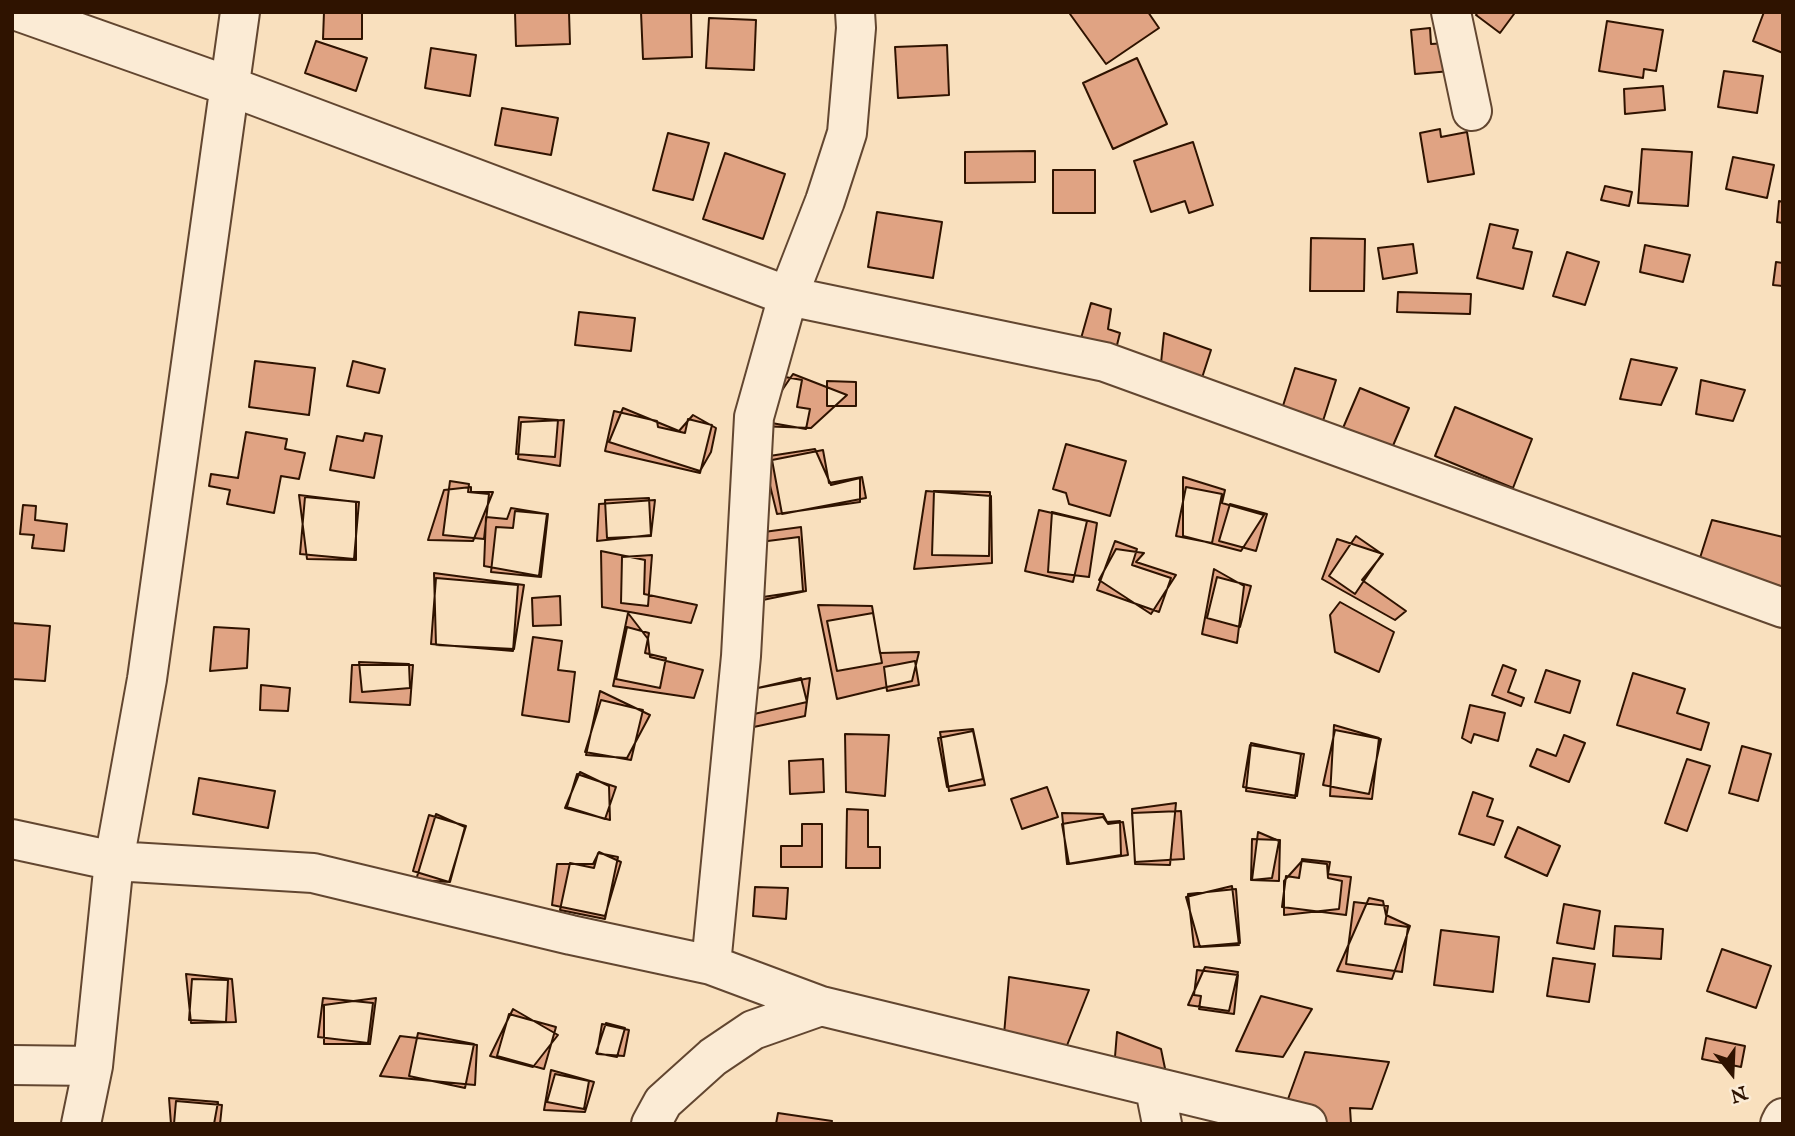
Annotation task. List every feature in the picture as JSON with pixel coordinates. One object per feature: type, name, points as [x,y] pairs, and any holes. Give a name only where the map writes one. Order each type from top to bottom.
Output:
[{"type":"street","points":[[20,12],[229,86],[788,296],[1105,362],[1783,608]]},
{"type":"street","points":[[81,1124],[93,1066],[114,861],[147,679],[240,12]]},
{"type":"street","points":[[711,965],[741,656],[754,417],[788,296],[825,201],[847,132],[855,12]]},
{"type":"street","points":[[1451,12],[1472,111]]},
{"type":"street","points":[[12,839],[114,861],[313,873],[571,935],[711,965],[821,1006],[1159,1106],[1307,1124]]},
{"type":"street","points":[[651,1124],[663,1102],[713,1058],[753,1030],[821,1006]]},
{"type":"street","points":[[12,1065],[93,1066]]},
{"type":"street","points":[[1780,1124],[1783,1118]]},
{"type":"building","points":[[324,12],[362,12],[362,39],[323,39]]},
{"type":"building","points":[[515,12],[569,12],[570,44],[516,46]]},
{"type":"building","points":[[641,12],[691,12],[692,57],[643,59]]},
{"type":"building","points":[[1148,12],[1159,28],[1106,64],[1070,14]]},
{"type":"building","points":[[1478,12],[1514,14],[1500,33],[1476,15]]},
{"type":"building","points":[[1764,12],[1783,12],[1783,53],[1753,41]]},
{"type":"building","points":[[709,18],[756,20],[754,70],[706,68]]},
{"type":"building","points":[[1607,21],[1663,30],[1656,71],[1644,69],[1643,78],[1599,71]]},
{"type":"building","points":[[1430,28],[1431,44],[1448,43],[1451,71],[1415,74],[1411,30]]},
{"type":"building","points":[[316,41],[367,58],[356,91],[305,73]]},
{"type":"building","points":[[947,45],[949,95],[898,98],[895,47]]},
{"type":"building","points":[[431,48],[476,55],[470,96],[425,88]]},
{"type":"building","points":[[1137,58],[1167,124],[1113,149],[1083,83]]},
{"type":"building","points":[[1724,71],[1763,76],[1757,113],[1718,107]]},
{"type":"building","points":[[1663,86],[1665,110],[1625,114],[1624,89]]},
{"type":"building","points":[[502,108],[558,118],[551,155],[495,145]]},
{"type":"building","points":[[1440,129],[1441,137],[1467,132],[1474,174],[1428,182],[1420,133]]},
{"type":"building","points":[[668,133],[709,143],[693,200],[653,190]]},
{"type":"building","points":[[1193,142],[1213,205],[1189,213],[1185,201],[1151,212],[1134,161]]},
{"type":"building","points":[[1642,149],[1692,152],[1688,206],[1638,203]]},
{"type":"building","points":[[1035,151],[1035,182],[965,183],[965,152]]},
{"type":"building","points":[[725,153],[785,174],[763,239],[703,219]]},
{"type":"building","points":[[1733,157],[1774,165],[1767,198],[1726,189]]},
{"type":"building","points":[[1053,170],[1095,170],[1095,213],[1053,213]]},
{"type":"building","points":[[1605,186],[1632,192],[1629,206],[1601,200]]},
{"type":"building","points":[[1779,201],[1783,202],[1783,223],[1777,222]]},
{"type":"building","points":[[877,212],[942,222],[933,278],[868,267]]},
{"type":"building","points":[[1490,224],[1518,230],[1513,248],[1532,252],[1523,289],[1477,278]]},
{"type":"building","points":[[1311,238],[1365,239],[1364,291],[1310,291]]},
{"type":"building","points":[[1413,244],[1417,273],[1383,279],[1378,248]]},
{"type":"building","points":[[1645,245],[1690,255],[1683,282],[1640,272]]},
{"type":"building","points":[[1567,252],[1599,262],[1585,305],[1553,296]]},
{"type":"building","points":[[1776,262],[1783,263],[1783,286],[1773,285]]},
{"type":"building","points":[[1398,292],[1471,294],[1470,314],[1397,312]]},
{"type":"building","points":[[1091,303],[1111,309],[1108,329],[1120,333],[1115,353],[1080,342]]},
{"type":"building","points":[[579,312],[635,318],[631,351],[575,345]]},
{"type":"building","points":[[1164,333],[1211,350],[1199,387],[1160,373]]},
{"type":"building","points":[[1631,359],[1677,368],[1661,405],[1620,399]]},
{"type":"building","points":[[255,361],[315,368],[309,415],[249,407]]},
{"type":"building","points":[[353,361],[385,369],[379,393],[347,386]]},
{"type":"building","points":[[1295,368],[1336,380],[1322,424],[1281,412]]},
{"type":"building","points":[[768,374],[802,380],[797,407],[810,409],[806,429],[760,421]]},
{"type":"building","points":[[793,374],[847,395],[811,428],[758,426]]},
{"type":"building","points":[[1701,380],[1745,390],[1733,421],[1696,414]]},
{"type":"building","points":[[827,381],[856,382],[856,406],[827,406]]},
{"type":"building","points":[[1360,388],[1409,408],[1392,448],[1343,428]]},
{"type":"building","points":[[1455,407],[1532,439],[1513,488],[1435,456]]},
{"type":"building","points":[[623,408],[679,431],[693,415],[716,428],[711,452],[700,471],[609,442]]},
{"type":"building","points":[[614,411],[657,421],[658,427],[685,433],[688,419],[712,425],[700,473],[605,451]]},
{"type":"building","points":[[519,417],[558,420],[555,457],[516,454]]},
{"type":"building","points":[[564,420],[560,466],[518,459],[521,422]]},
{"type":"building","points":[[246,432],[287,439],[285,449],[305,453],[299,479],[281,476],[274,513],[227,504],[230,490],[209,486],[211,474],[238,478]]},
{"type":"building","points":[[365,433],[382,436],[374,478],[330,470],[337,436],[363,441]]},
{"type":"building","points":[[1066,444],[1126,461],[1110,516],[1069,504],[1066,493],[1053,489]]},
{"type":"building","points":[[815,449],[831,485],[860,478],[860,502],[777,514],[763,457]]},
{"type":"building","points":[[823,450],[829,483],[862,477],[866,498],[782,514],[772,460]]},
{"type":"building","points":[[1183,477],[1225,490],[1222,503],[1264,515],[1241,551],[1183,536]]},
{"type":"building","points":[[450,481],[469,484],[468,492],[489,494],[484,539],[443,535]]},
{"type":"building","points":[[471,487],[471,492],[493,492],[473,541],[428,540],[444,490]]},
{"type":"building","points":[[1186,487],[1222,494],[1212,543],[1176,536]]},
{"type":"building","points":[[926,491],[991,496],[992,563],[914,569]]},
{"type":"building","points":[[934,491],[990,492],[989,556],[932,555]]},
{"type":"building","points":[[299,495],[356,502],[356,560],[307,559]]},
{"type":"building","points":[[305,497],[359,502],[354,559],[300,554]]},
{"type":"building","points":[[649,498],[651,536],[607,538],[605,500]]},
{"type":"building","points":[[655,500],[651,535],[597,541],[599,504]]},
{"type":"building","points":[[1230,504],[1267,514],[1256,551],[1219,541]]},
{"type":"building","points":[[23,505],[36,506],[35,520],[67,524],[64,551],[32,548],[34,535],[20,534]]},
{"type":"building","points":[[511,508],[547,514],[539,576],[484,566],[486,517],[507,519]]},
{"type":"building","points":[[1039,510],[1087,521],[1073,582],[1025,571]]},
{"type":"building","points":[[515,511],[548,514],[541,577],[491,572],[496,527],[513,528]]},
{"type":"building","points":[[1052,512],[1097,523],[1089,577],[1048,572]]},
{"type":"building","points":[[1712,520],[1783,537],[1783,587],[1699,561]]},
{"type":"building","points":[[801,527],[806,591],[758,601],[749,534]]},
{"type":"building","points":[[1356,536],[1382,554],[1355,594],[1329,576]]},
{"type":"building","points":[[799,537],[803,591],[763,597],[760,542]]},
{"type":"building","points":[[1337,539],[1383,554],[1362,580],[1406,611],[1395,620],[1322,579]]},
{"type":"building","points":[[1115,541],[1137,549],[1132,565],[1171,578],[1159,612],[1097,590]]},
{"type":"building","points":[[1116,549],[1144,553],[1136,562],[1176,575],[1151,614],[1099,580]]},
{"type":"building","points":[[601,551],[645,560],[644,594],[697,605],[691,623],[602,607]]},
{"type":"building","points":[[652,555],[648,606],[621,603],[622,557]]},
{"type":"building","points":[[1214,569],[1244,586],[1237,643],[1202,634]]},
{"type":"building","points":[[434,573],[524,585],[514,649],[436,645]]},
{"type":"building","points":[[1217,577],[1251,586],[1240,627],[1207,618]]},
{"type":"building","points":[[436,578],[518,585],[513,651],[431,644]]},
{"type":"building","points":[[560,596],[561,625],[533,626],[532,598]]},
{"type":"building","points":[[1340,602],[1394,632],[1379,672],[1335,652],[1330,615]]},
{"type":"building","points":[[818,605],[872,606],[880,653],[919,652],[912,681],[837,699]]},
{"type":"building","points":[[628,613],[648,639],[650,657],[703,670],[694,698],[613,686]]},
{"type":"building","points":[[873,613],[882,663],[837,671],[827,621]]},
{"type":"building","points":[[12,623],[50,626],[45,681],[12,679]]},
{"type":"building","points":[[214,627],[249,629],[247,668],[210,671]]},
{"type":"building","points":[[627,627],[649,633],[645,653],[666,658],[660,688],[616,679]]},
{"type":"building","points":[[533,637],[562,641],[558,670],[575,672],[569,722],[522,715]]},
{"type":"building","points":[[915,661],[919,685],[887,691],[884,667]]},
{"type":"building","points":[[359,662],[409,664],[410,688],[362,692]]},
{"type":"building","points":[[352,665],[413,665],[410,705],[350,702]]},
{"type":"building","points":[[1503,665],[1516,670],[1508,692],[1524,698],[1521,706],[1492,695]]},
{"type":"building","points":[[1546,670],[1580,681],[1570,713],[1535,702]]},
{"type":"building","points":[[1633,673],[1685,689],[1677,713],[1709,723],[1701,750],[1617,725]]},
{"type":"building","points":[[801,678],[807,702],[754,714],[749,690]]},
{"type":"building","points":[[810,678],[805,716],[735,731],[737,692]]},
{"type":"building","points":[[261,685],[290,688],[288,711],[260,710]]},
{"type":"building","points":[[600,691],[650,715],[627,758],[586,755]]},
{"type":"building","points":[[601,700],[643,710],[631,760],[585,752]]},
{"type":"building","points":[[1470,705],[1505,713],[1498,741],[1474,734],[1471,743],[1462,738]]},
{"type":"building","points":[[1334,725],[1379,738],[1372,799],[1330,796]]},
{"type":"building","points":[[973,729],[985,785],[949,791],[940,732]]},
{"type":"building","points":[[1335,730],[1381,739],[1369,794],[1323,785]]},
{"type":"building","points":[[973,731],[983,779],[947,787],[938,738]]},
{"type":"building","points":[[845,734],[889,735],[885,796],[846,792]]},
{"type":"building","points":[[1564,735],[1585,743],[1569,782],[1530,766],[1537,749],[1556,756]]},
{"type":"building","points":[[1251,743],[1301,754],[1295,798],[1246,791]]},
{"type":"building","points":[[1250,745],[1304,754],[1297,796],[1243,787]]},
{"type":"building","points":[[1742,746],[1771,754],[1758,801],[1729,793]]},
{"type":"building","points":[[823,759],[824,792],[790,794],[789,761]]},
{"type":"building","points":[[1687,759],[1710,766],[1687,831],[1665,823]]},
{"type":"building","points":[[580,772],[609,786],[610,820],[565,808]]},
{"type":"building","points":[[577,774],[616,787],[605,819],[567,807]]},
{"type":"building","points":[[199,778],[275,791],[268,828],[193,814]]},
{"type":"building","points":[[1047,787],[1058,817],[1022,829],[1011,799]]},
{"type":"building","points":[[1473,792],[1493,799],[1487,816],[1503,821],[1494,845],[1459,834]]},
{"type":"building","points":[[1176,803],[1170,865],[1135,864],[1132,809]]},
{"type":"building","points":[[847,809],[868,810],[868,847],[880,847],[880,868],[846,868]]},
{"type":"building","points":[[1181,811],[1184,859],[1135,862],[1132,813]]},
{"type":"building","points":[[1062,813],[1103,814],[1107,822],[1120,821],[1121,855],[1067,864]]},
{"type":"building","points":[[436,814],[465,827],[450,882],[416,880]]},
{"type":"building","points":[[429,815],[466,826],[449,882],[413,871]]},
{"type":"building","points":[[1103,817],[1108,824],[1123,822],[1128,855],[1069,864],[1062,824]]},
{"type":"building","points":[[802,824],[822,824],[822,867],[781,867],[781,846],[802,846]]},
{"type":"building","points":[[1518,827],[1560,846],[1547,876],[1505,857]]},
{"type":"building","points":[[1258,832],[1279,841],[1272,878],[1252,880]]},
{"type":"building","points":[[1252,839],[1280,840],[1279,881],[1251,880]]},
{"type":"building","points":[[599,852],[621,862],[605,916],[552,905],[557,864],[593,864]]},
{"type":"building","points":[[598,853],[618,857],[605,919],[560,910],[570,863],[594,868]]},
{"type":"building","points":[[1302,859],[1330,862],[1328,874],[1351,877],[1346,915],[1282,907],[1286,876],[1299,878]]},
{"type":"building","points":[[1302,861],[1327,864],[1328,878],[1342,881],[1339,909],[1284,915],[1284,881]]},
{"type":"building","points":[[1232,886],[1239,945],[1200,947],[1186,897]]},
{"type":"building","points":[[755,887],[788,888],[786,919],[753,916]]},
{"type":"building","points":[[1236,889],[1240,943],[1194,947],[1188,894]]},
{"type":"building","points":[[1369,898],[1383,901],[1386,915],[1410,926],[1392,979],[1337,971]]},
{"type":"building","points":[[1354,902],[1388,906],[1385,924],[1408,927],[1402,972],[1346,964]]},
{"type":"building","points":[[1564,904],[1600,911],[1594,949],[1557,943]]},
{"type":"building","points":[[1615,926],[1663,929],[1661,959],[1613,956]]},
{"type":"building","points":[[1441,930],[1499,937],[1493,992],[1434,985]]},
{"type":"building","points":[[1722,949],[1771,966],[1756,1008],[1707,991]]},
{"type":"building","points":[[1553,958],[1595,964],[1589,1002],[1547,996]]},
{"type":"building","points":[[1205,967],[1238,972],[1229,1011],[1188,1005]]},
{"type":"building","points":[[1197,970],[1238,975],[1234,1014],[1199,1009],[1201,996],[1194,995]]},
{"type":"building","points":[[186,974],[232,979],[236,1022],[191,1023]]},
{"type":"building","points":[[1009,977],[1089,990],[1058,1068],[1003,1046]]},
{"type":"building","points":[[192,979],[228,980],[226,1022],[189,1020]]},
{"type":"building","points":[[1261,996],[1312,1009],[1283,1057],[1236,1051]]},
{"type":"building","points":[[323,998],[373,1003],[368,1043],[318,1037]]},
{"type":"building","points":[[376,998],[370,1044],[324,1044],[324,1005]]},
{"type":"building","points":[[513,1009],[558,1035],[533,1067],[490,1056]]},
{"type":"building","points":[[509,1014],[556,1027],[544,1069],[497,1056]]},
{"type":"building","points":[[606,1023],[625,1028],[617,1057],[596,1053]]},
{"type":"building","points":[[602,1024],[629,1030],[624,1056],[597,1054]]},
{"type":"building","points":[[1117,1032],[1161,1049],[1167,1078],[1114,1069]]},
{"type":"building","points":[[418,1033],[474,1044],[465,1088],[409,1076]]},
{"type":"building","points":[[400,1036],[477,1045],[475,1085],[380,1076]]},
{"type":"building","points":[[1706,1038],[1745,1046],[1741,1067],[1702,1059]]},
{"type":"building","points":[[1305,1052],[1389,1062],[1372,1109],[1350,1108],[1351,1124],[1279,1124]]},
{"type":"building","points":[[551,1070],[594,1082],[585,1112],[544,1110]]},
{"type":"building","points":[[555,1074],[589,1081],[584,1109],[547,1102]]},
{"type":"building","points":[[169,1098],[218,1102],[214,1124],[171,1124]]},
{"type":"building","points":[[176,1101],[222,1105],[220,1124],[174,1124]]},
{"type":"building","points":[[778,1113],[832,1121],[831,1124],[776,1124]]}]
